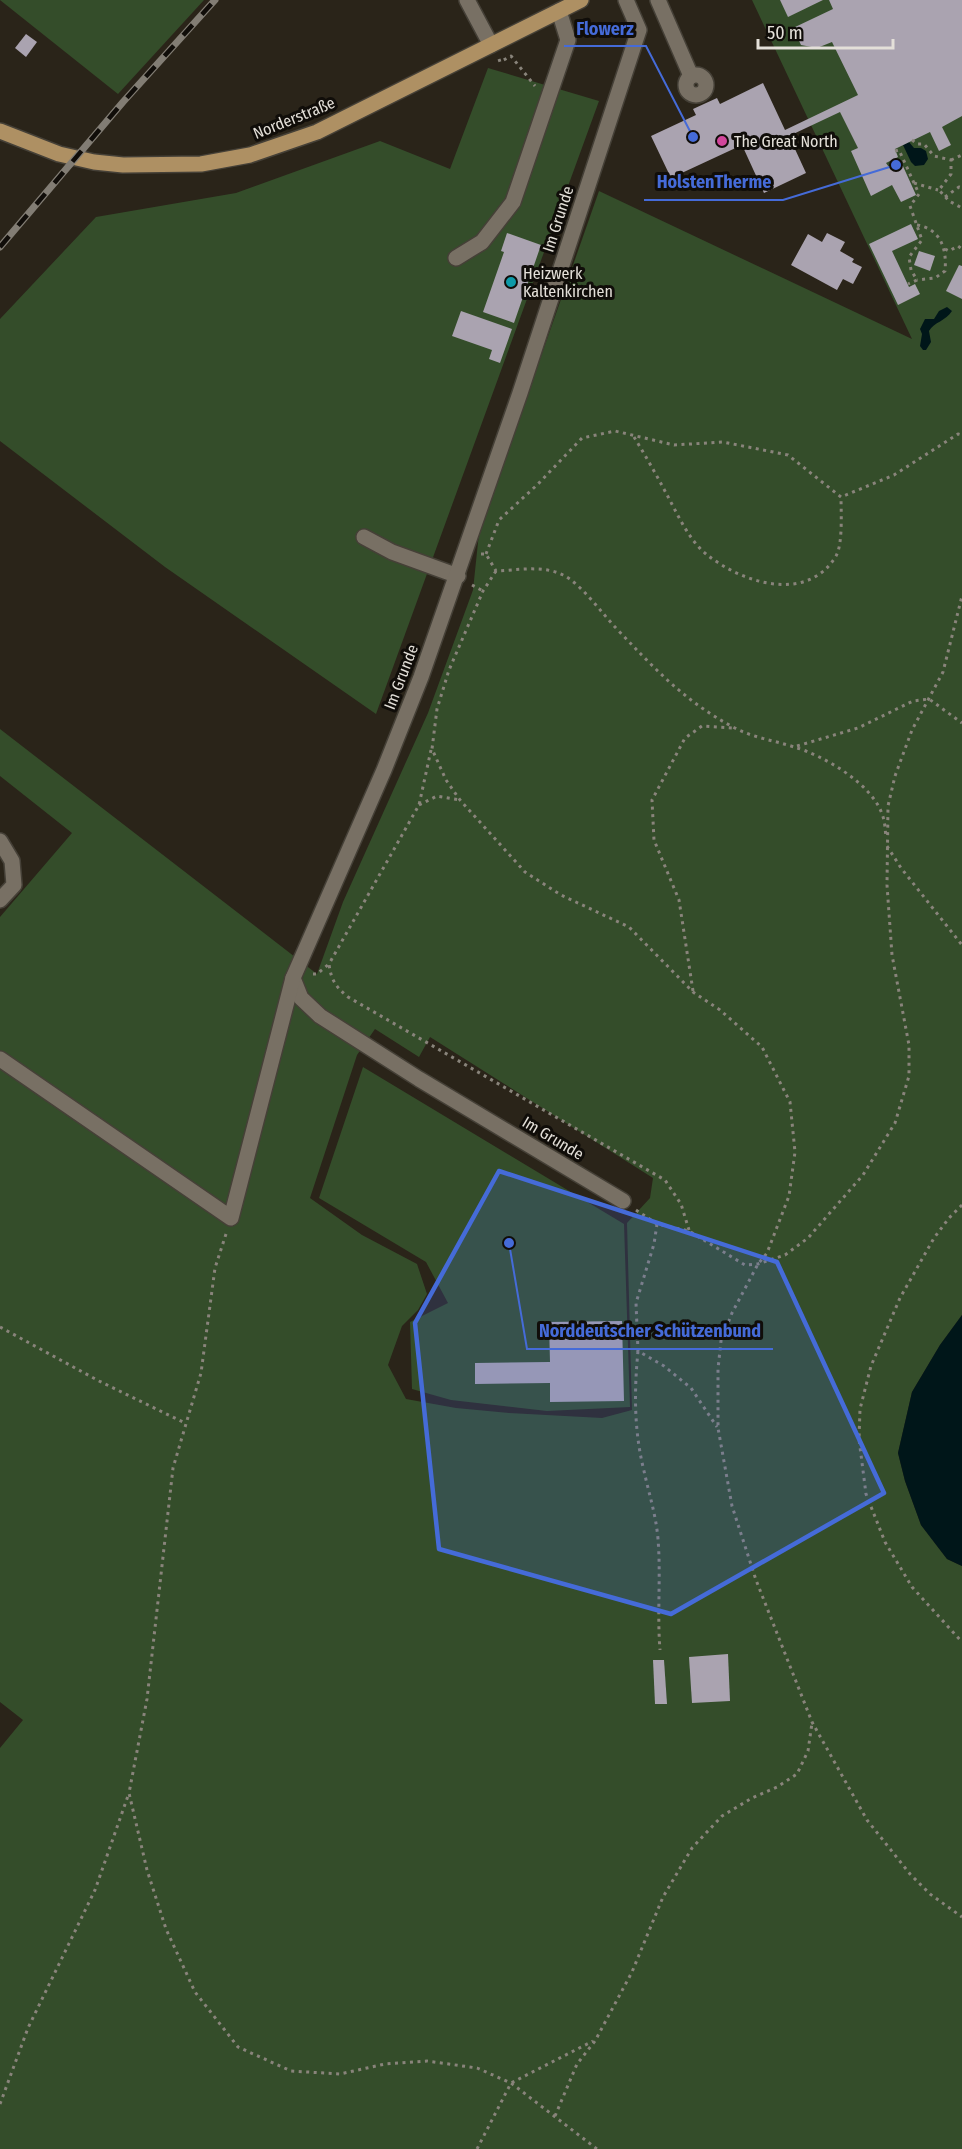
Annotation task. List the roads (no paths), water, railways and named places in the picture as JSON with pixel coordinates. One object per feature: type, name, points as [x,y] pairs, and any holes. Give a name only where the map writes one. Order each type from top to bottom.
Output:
[{"type":"main road","name":"Norderstraße","points":[[0,131],[59,154],[94,162],[152,166],[201,164],[226,160],[273,148],[317,132],[581,0]]},
{"type":"street","points":[[467,0],[491,45]]},
{"type":"street","name":"Im Grunde","points":[[623,1201],[419,1079],[320,1016],[302,998],[293,978],[384,770],[458,576],[639,30],[626,0]]},
{"type":"street","points":[[658,0],[691,76]]},
{"type":"street","points":[[456,258],[482,242],[513,202],[568,40],[559,11]]},
{"type":"street","points":[[364,537],[392,552],[458,576]]},
{"type":"street","points":[[0,841],[12,861],[14,885],[0,900]]},
{"type":"street","points":[[0,1059],[231,1218],[293,978]]},
{"type":"railway","points":[[0,247],[123,102],[215,0]]},
{"type":"place","name":"Flowerz","points":[[693,137]]},
{"type":"place","name":"The Great North","points":[[722,141]]},
{"type":"place","name":"HolstenTherme","points":[[896,165]]},
{"type":"place","name":"Heizwerk Kaltenkirchen","points":[[511,282]]},
{"type":"place","name":"Norddeutscher Schützenbund","points":[[509,1243]]}]
